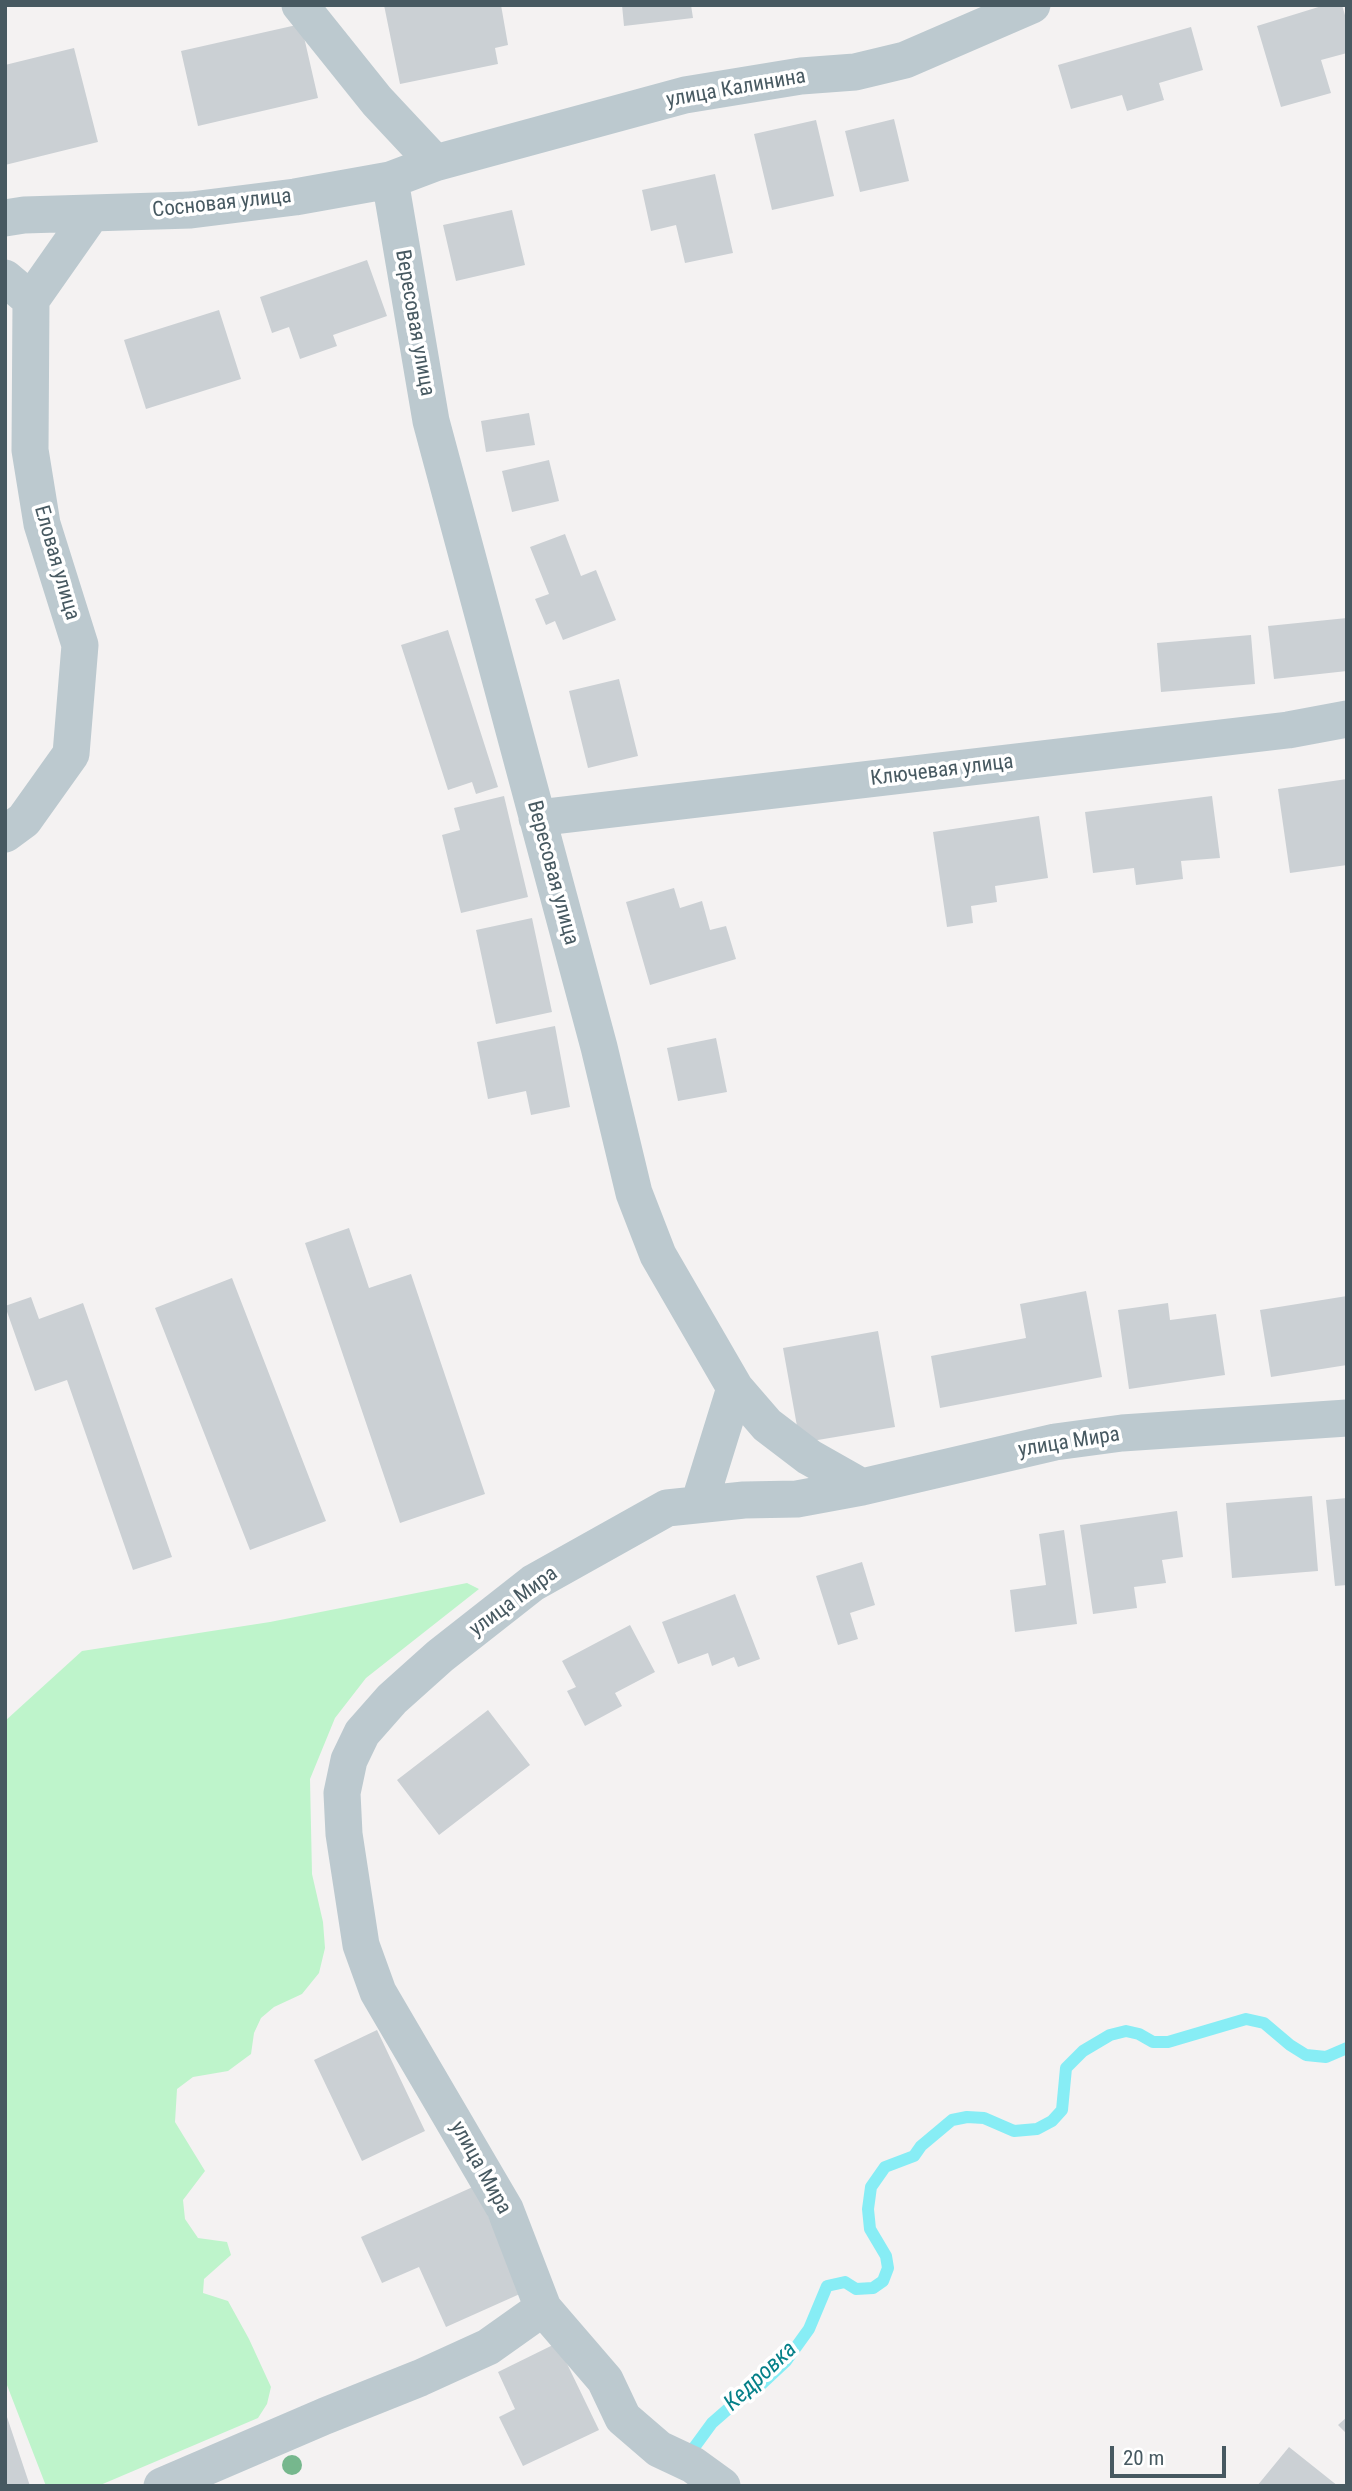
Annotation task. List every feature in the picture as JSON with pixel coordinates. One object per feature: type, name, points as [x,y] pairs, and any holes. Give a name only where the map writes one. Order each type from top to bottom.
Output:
[{"type":"street","points":[[300,5],[377,101],[435,163]]},
{"type":"street","name":"улица Калинина","points":[[435,163],[685,94],[801,76],[855,72],[905,60],[1032,5]]},
{"type":"street","name":"Сосновая улица","points":[[5,218],[24,215],[191,210],[295,197],[390,180],[435,163]]},
{"type":"street","name":"Вересовая улица","points":[[390,180],[431,421],[599,1047],[634,1193],[658,1255],[736,1388],[768,1425],[809,1457],[862,1487]]},
{"type":"street","points":[[18,289],[92,213]]},
{"type":"street","name":"Еловая улица","points":[[5,834],[24,820],[71,754],[80,645],[41,524],[30,450],[18,289]]},
{"type":"street","name":"Ключевая улица","points":[[537,818],[1288,730],[1347,719]]},
{"type":"street","points":[[699,1504],[736,1388]]},
{"type":"street","name":"улица Мира","points":[[722,2486],[693,2465],[659,2449],[623,2418],[605,2380],[543,2308],[505,2209],[378,1993],[361,1945],[344,1834],[342,1793],[349,1760],[362,1733],[392,1699],[440,1656],[533,1583],[667,1508],[744,1500],[797,1499],[862,1487],[1055,1442],[1122,1433],[1347,1418]]},
{"type":"street","points":[[162,2486],[488,2347],[543,2308]]},
{"type":"green space","points":[[467,1583],[479,1589],[366,1678],[335,1718],[310,1779],[312,1874],[323,1922],[325,1948],[319,1973],[302,1994],[274,2007],[261,2018],[254,2033],[251,2054],[228,2071],[193,2077],[177,2089],[175,2122],[205,2171],[183,2200],[185,2219],[198,2238],[227,2242],[231,2255],[204,2279],[203,2293],[228,2301],[271,2387],[267,2404],[258,2418],[98,2486],[46,2486],[5,2380],[5,1721],[82,1651],[270,1622]]},
{"type":"building","points":[[384,5],[501,5],[508,45],[495,48],[498,64],[400,84]]},
{"type":"building","points":[[622,5],[691,5],[693,18],[624,26]]},
{"type":"building","points":[[1325,5],[1342,5],[1347,22],[1347,53],[1321,60],[1331,93],[1281,107],[1257,26]]},
{"type":"building","points":[[301,24],[318,98],[198,126],[181,51]]},
{"type":"building","points":[[1191,27],[1203,70],[1159,83],[1164,100],[1127,111],[1122,95],[1071,109],[1058,65]]},
{"type":"building","points":[[74,48],[98,142],[5,165],[5,65]]},
{"type":"building","points":[[894,119],[909,181],[860,192],[845,131]]},
{"type":"building","points":[[816,120],[834,196],[772,210],[754,134]]},
{"type":"building","points":[[715,174],[733,253],[685,263],[676,225],[651,231],[642,190]]},
{"type":"building","points":[[512,210],[525,265],[456,281],[443,225]]},
{"type":"building","points":[[367,260],[387,316],[333,335],[337,346],[300,359],[289,327],[272,333],[260,297]]},
{"type":"building","points":[[219,310],[241,379],[146,409],[124,340]]},
{"type":"building","points":[[529,413],[535,445],[486,452],[481,421]]},
{"type":"building","points":[[549,460],[559,501],[512,512],[502,471]]},
{"type":"building","points":[[565,534],[581,576],[596,570],[616,620],[563,640],[555,621],[546,625],[535,599],[549,594],[530,547]]},
{"type":"building","points":[[1347,618],[1347,671],[1274,679],[1268,626]]},
{"type":"building","points":[[448,630],[498,787],[476,794],[472,782],[448,790],[401,645]]},
{"type":"building","points":[[1251,635],[1255,684],[1161,692],[1157,643]]},
{"type":"building","points":[[619,679],[638,756],[588,768],[569,691]]},
{"type":"building","points":[[1347,779],[1347,865],[1290,873],[1278,789]]},
{"type":"building","points":[[504,796],[528,897],[461,913],[442,835],[460,830],[454,808]]},
{"type":"building","points":[[1212,796],[1220,858],[1181,861],[1183,879],[1136,885],[1134,868],[1093,873],[1085,812]]},
{"type":"building","points":[[1039,816],[1048,878],[995,886],[997,902],[971,906],[973,923],[947,927],[933,832]]},
{"type":"building","points":[[674,888],[680,908],[702,901],[710,930],[726,926],[736,959],[650,985],[626,902]]},
{"type":"building","points":[[532,918],[552,1012],[496,1024],[476,930]]},
{"type":"building","points":[[555,1026],[570,1107],[531,1115],[526,1091],[488,1099],[477,1042]]},
{"type":"building","points":[[716,1038],[727,1092],[678,1101],[667,1048]]},
{"type":"building","points":[[349,1228],[369,1288],[411,1274],[485,1494],[400,1523],[305,1243]]},
{"type":"building","points":[[232,1278],[326,1521],[250,1550],[155,1308]]},
{"type":"building","points":[[1086,1291],[1102,1377],[940,1408],[931,1356],[1026,1338],[1020,1304]]},
{"type":"building","points":[[1347,1296],[1347,1365],[1271,1377],[1260,1310]]},
{"type":"building","points":[[31,1297],[39,1319],[83,1303],[172,1557],[133,1570],[67,1380],[35,1391],[5,1306]]},
{"type":"building","points":[[1168,1303],[1170,1320],[1216,1314],[1225,1375],[1129,1389],[1118,1310]]},
{"type":"building","points":[[878,1331],[895,1427],[800,1443],[783,1348]]},
{"type":"building","points":[[1312,1496],[1318,1571],[1232,1578],[1226,1503]]},
{"type":"building","points":[[1347,1498],[1347,1585],[1335,1586],[1326,1500]]},
{"type":"building","points":[[1177,1511],[1183,1557],[1162,1560],[1166,1583],[1134,1587],[1137,1608],[1093,1614],[1080,1525]]},
{"type":"building","points":[[1064,1530],[1077,1624],[1015,1632],[1010,1590],[1046,1585],[1039,1534]]},
{"type":"building","points":[[862,1562],[875,1605],[850,1613],[858,1639],[838,1645],[816,1576]]},
{"type":"building","points":[[735,1594],[760,1659],[738,1667],[734,1657],[712,1666],[708,1653],[678,1664],[662,1622]]},
{"type":"building","points":[[630,1625],[655,1672],[615,1693],[622,1706],[585,1726],[567,1691],[576,1687],[562,1661]]},
{"type":"building","points":[[488,1710],[530,1765],[439,1835],[397,1780]]},
{"type":"building","points":[[377,2030],[425,2131],[362,2161],[314,2060]]},
{"type":"building","points":[[475,2186],[522,2293],[446,2327],[419,2267],[382,2283],[361,2237]]},
{"type":"building","points":[[557,2343],[599,2430],[523,2466],[499,2417],[515,2409],[498,2372]]},
{"type":"building","points":[[6,2414],[30,2486],[5,2486]]},
{"type":"building","points":[[1347,2417],[1347,2434],[1338,2425]]},
{"type":"building","points":[[1289,2447],[1338,2486],[1257,2486]]},
{"type":"waterway","name":"Кедровка","points":[[693,2449],[712,2423],[755,2390],[786,2361],[809,2329],[827,2286],[845,2282],[856,2289],[873,2288],[883,2281],[888,2268],[886,2256],[870,2229],[868,2209],[871,2187],[885,2167],[914,2156],[921,2146],[952,2120],[984,2118],[1014,2131],[1037,2129],[1052,2121],[1062,2110],[1066,2068],[1083,2051],[1110,2035],[1126,2031],[1139,2034],[1153,2042],[1168,2042],[1246,2019],[1264,2023],[1306,2055],[1326,2057],[1347,2048]]}]
